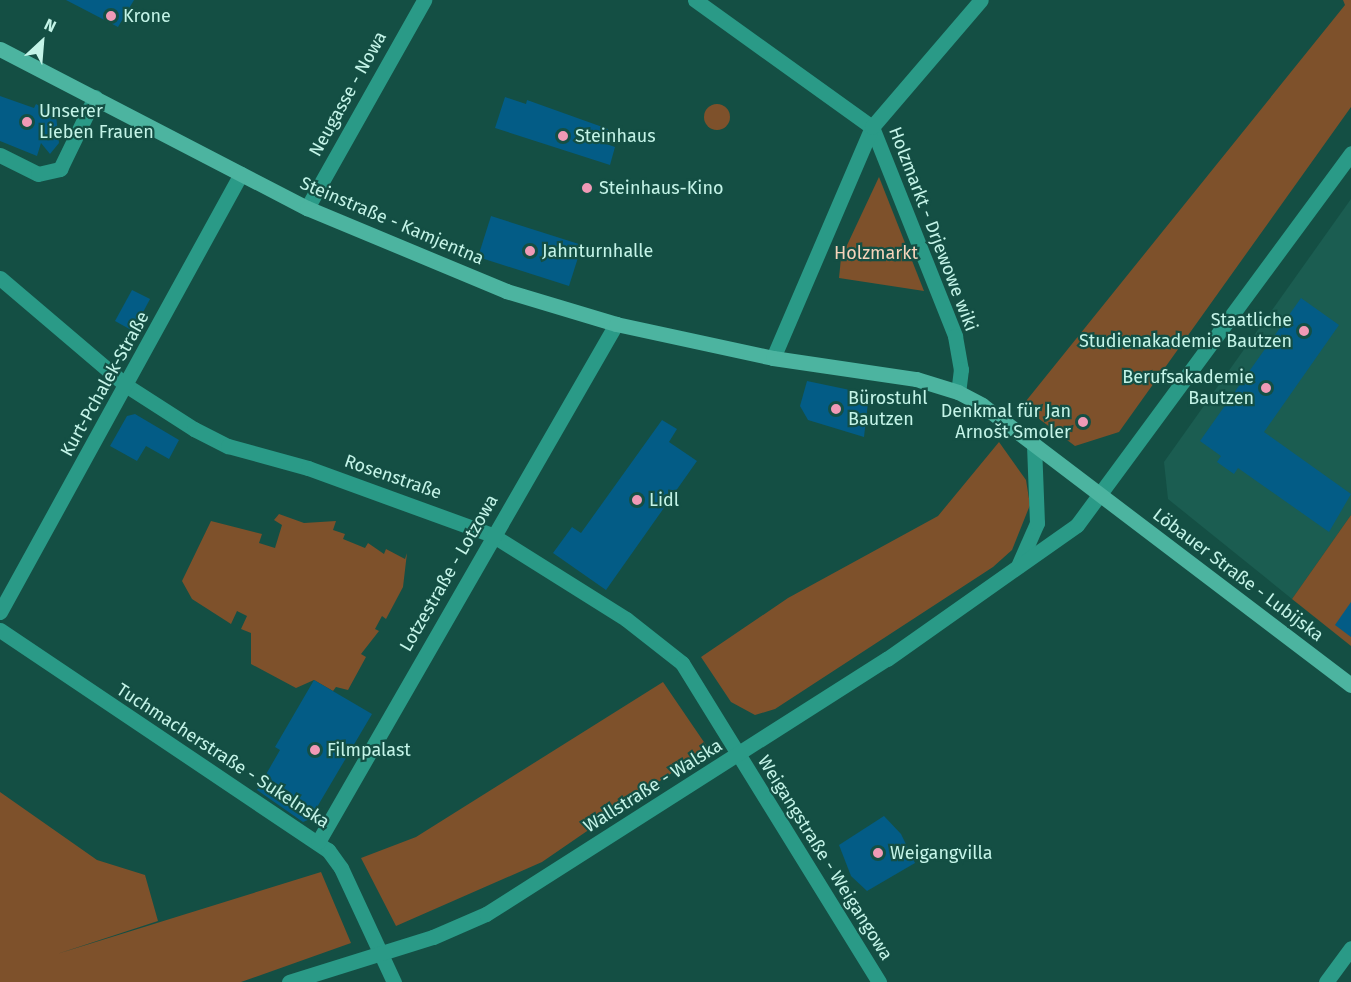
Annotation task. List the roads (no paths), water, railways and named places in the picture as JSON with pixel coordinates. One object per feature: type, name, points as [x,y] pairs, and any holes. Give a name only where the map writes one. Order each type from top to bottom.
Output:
[{"type":"main road","name":"Steinstraße - Kamjentna","points":[[0,49],[307,208],[450,270],[616,324],[772,358],[916,379],[958,392]]},
{"type":"main road","name":"Löbauer Straße - Lubijska","points":[[958,392],[1034,445],[1351,685]]},
{"type":"street","name":"Neugasse - Nowa","points":[[307,208],[424,0]]},
{"type":"street","points":[[695,0],[872,127],[981,0]]},
{"type":"street","points":[[0,155],[38,174],[60,169],[95,97]]},
{"type":"street","name":"Holzmarkt - Drjewowe wiki","points":[[872,127],[955,336],[962,369],[958,392]]},
{"type":"street","name":"Holzmarkt - Drjewowe wiki","points":[[772,358],[872,127]]},
{"type":"street","name":"Wallstraße - Walska","points":[[289,982],[380,953],[486,914],[739,755],[1013,573],[1077,525],[1102,496],[1351,153]]},
{"type":"street","name":"Kurt-Pchalek-Straße","points":[[0,612],[127,386],[241,174]]},
{"type":"street","name":"Rosenstraße","points":[[1,281],[127,386],[228,446],[308,468],[492,535],[626,619],[682,663],[739,755]]},
{"type":"street","name":"Lotzestraße - Lotzowa","points":[[318,842],[492,535],[616,324]]},
{"type":"street","points":[[1013,573],[1037,523],[1034,445]]},
{"type":"street","name":"Tuchmacherstraße - Sukelnska","points":[[0,630],[318,842],[341,868],[394,982]]},
{"type":"street","name":"Weigangstraße - Weigangowa","points":[[739,755],[879,982]]},
{"type":"street","points":[[1326,982],[1351,948]]},
{"type":"place","name":"Krone","points":[[111,16]]},
{"type":"place","name":"Unserer Lieben Frauen","points":[[27,122]]},
{"type":"place","name":"Steinhaus","points":[[563,136]]},
{"type":"place","name":"Steinhaus-Kino","points":[[587,188]]},
{"type":"place","name":"Jahnturnhalle","points":[[530,251]]},
{"type":"place","name":"Staatliche Studienakademie Bautzen","points":[[1304,331]]},
{"type":"place","name":"Berufsakademie Bautzen","points":[[1266,388]]},
{"type":"place","name":"Bürostuhl Bautzen","points":[[836,409]]},
{"type":"place","name":"Denkmal für Jan Arnošt Smoler","points":[[1083,422]]},
{"type":"place","name":"Lidl","points":[[637,500]]},
{"type":"place","name":"Filmpalast","points":[[315,750]]},
{"type":"place","name":"Weigangvilla","points":[[878,853]]},
{"type":"park label","name":"Holzmarkt","points":[[876,253]]}]
